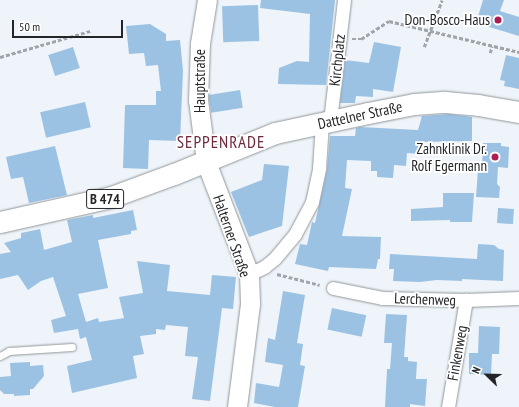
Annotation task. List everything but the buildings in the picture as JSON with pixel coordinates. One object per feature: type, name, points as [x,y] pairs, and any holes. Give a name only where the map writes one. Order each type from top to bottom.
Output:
[{"type":"main road","name":"Dattelner Straße","points":[[206,162],[274,133],[414,104],[445,102],[478,105],[519,112]]},
{"type":"main road","name":"B 474","points":[[0,222],[111,197],[206,162]]},
{"type":"street","name":"Hauptstraße","points":[[206,0],[200,43],[198,100],[206,162]]},
{"type":"street","name":"Kirchplatz","points":[[256,270],[275,258],[295,234],[312,202],[319,168],[344,0]]},
{"type":"street","name":"Halterner Straße","points":[[206,162],[256,270],[250,304],[237,407]]},
{"type":"street","name":"Lerchenweg","points":[[333,288],[382,298],[466,300],[519,298]]},
{"type":"street","name":"Finkenweg","points":[[448,407],[466,300]]},
{"type":"lane","points":[[0,356],[9,351],[72,347]]},
{"type":"path","points":[[424,47],[442,0]]},
{"type":"path","points":[[339,38],[361,39],[389,21],[519,52]]},
{"type":"path","points":[[0,57],[90,31]]},
{"type":"path","points":[[490,53],[492,46]]},
{"type":"path","points":[[256,270],[333,288]]},
{"type":"place","name":"Don-Bosco-Haus","points":[[498,20]]},
{"type":"place","name":"Zahnklinik Dr. Rolf Egermann","points":[[495,157]]},
{"type":"district","name":"SEPPENRADE","points":[[221,143]]}]
